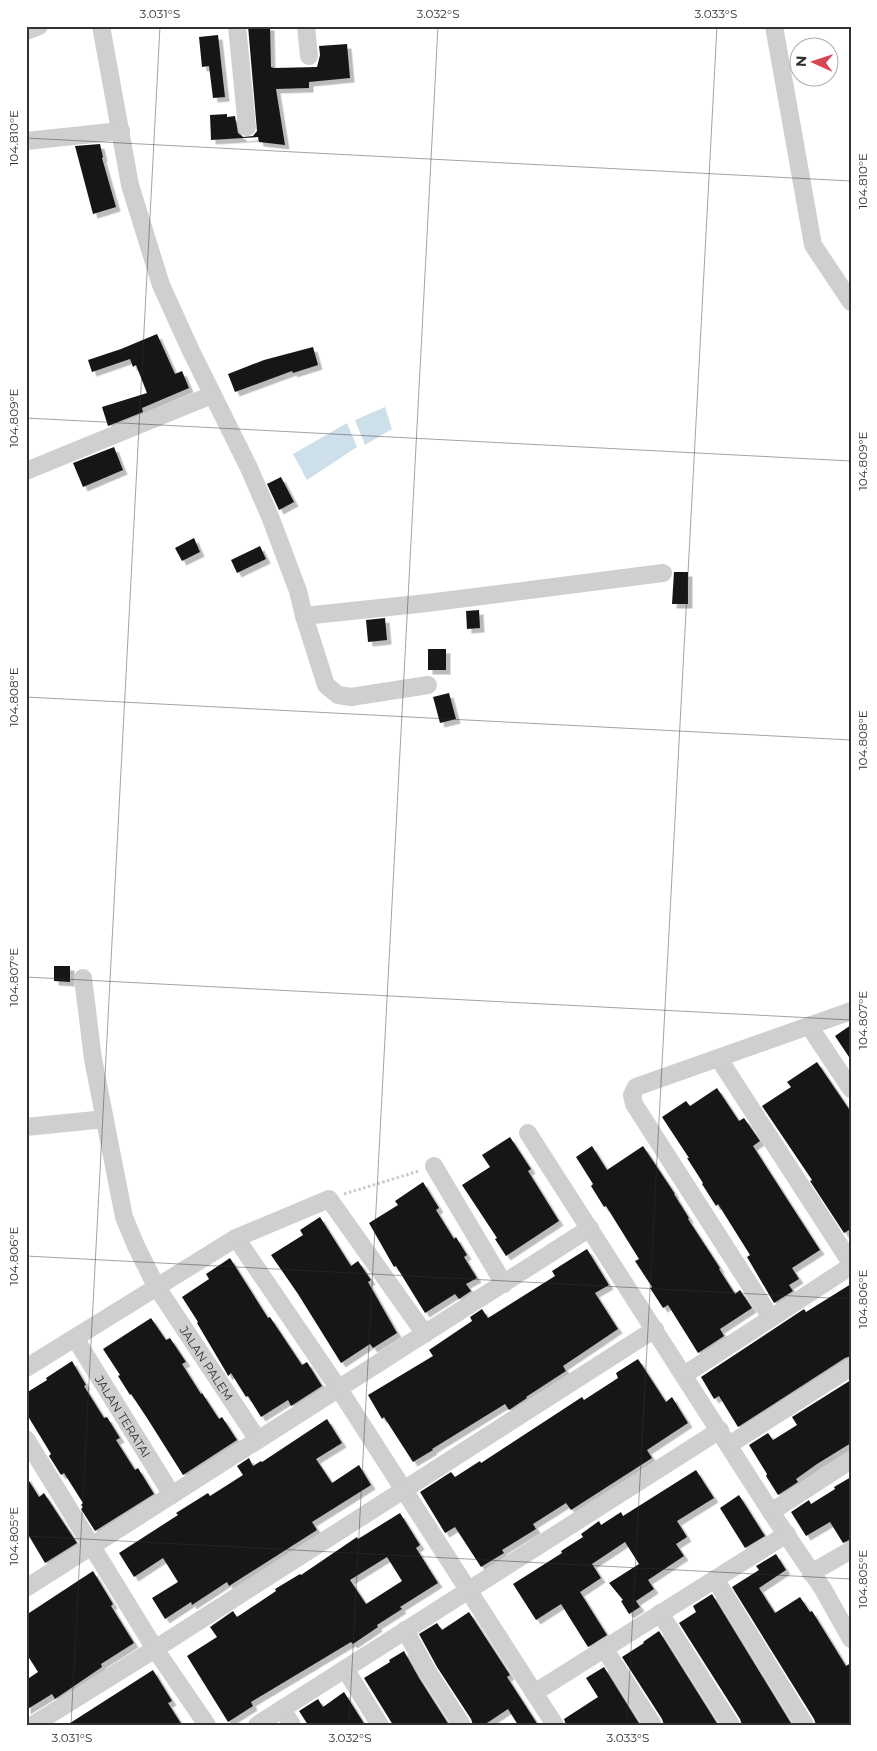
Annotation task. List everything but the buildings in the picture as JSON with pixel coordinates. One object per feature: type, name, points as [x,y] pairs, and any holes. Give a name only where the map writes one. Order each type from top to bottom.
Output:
[{"type":"street","points":[[26,31],[38,26]]},
{"type":"street","points":[[102,26],[130,185],[161,285],[249,468],[271,519],[298,591],[326,685],[338,695],[351,697],[428,684]]},
{"type":"street","points":[[237,26],[247,127]]},
{"type":"street","points":[[306,26],[309,56]]},
{"type":"street","points":[[774,26],[813,246],[851,302]]},
{"type":"street","points":[[26,141],[120,131]]},
{"type":"street","points":[[26,471],[212,394]]},
{"type":"street","points":[[304,616],[427,603],[662,573]]},
{"type":"street","name":"JALAN PALEM","points":[[83,978],[93,1059],[124,1218],[156,1286],[258,1440]]},
{"type":"street","points":[[771,1318],[634,1104],[632,1095],[636,1087],[851,1011]]},
{"type":"street","points":[[809,1026],[851,1089]]},
{"type":"street","points":[[684,1375],[851,1264],[719,1059]]},
{"type":"street","points":[[26,1126],[105,1120]]},
{"type":"street","points":[[528,1133],[771,1512],[823,1589],[851,1639]]},
{"type":"street","points":[[434,1166],[504,1284]]},
{"type":"street","points":[[26,1368],[236,1238],[329,1199],[425,1334]]},
{"type":"street","points":[[26,1588],[590,1228]]},
{"type":"street","points":[[236,1238],[339,1389],[555,1725]]},
{"type":"street","points":[[33,1725],[655,1329]]},
{"type":"street","name":"JALAN TERATAI","points":[[75,1338],[172,1495]]},
{"type":"street","points":[[257,1725],[469,1590],[724,1437],[851,1366]]},
{"type":"street","points":[[26,1439],[155,1649],[208,1725]]},
{"type":"street","points":[[771,1512],[851,1460]]},
{"type":"street","points":[[534,1693],[786,1534]]},
{"type":"street","points":[[811,1573],[851,1550]]},
{"type":"street","points":[[715,1579],[806,1725]]},
{"type":"street","points":[[660,1613],[730,1725]]},
{"type":"street","points":[[405,1630],[424,1666],[462,1725]]},
{"type":"street","points":[[604,1648],[653,1725]]},
{"type":"street","points":[[345,1669],[380,1725]]},
{"type":"street","points":[[282,1709],[292,1725]]},
{"type":"path","points":[[329,1199],[434,1166]]},
{"type":"water","points":[[385,407],[392,429],[365,445],[355,420]]},
{"type":"water","points":[[347,423],[357,447],[307,480],[293,454]]}]
